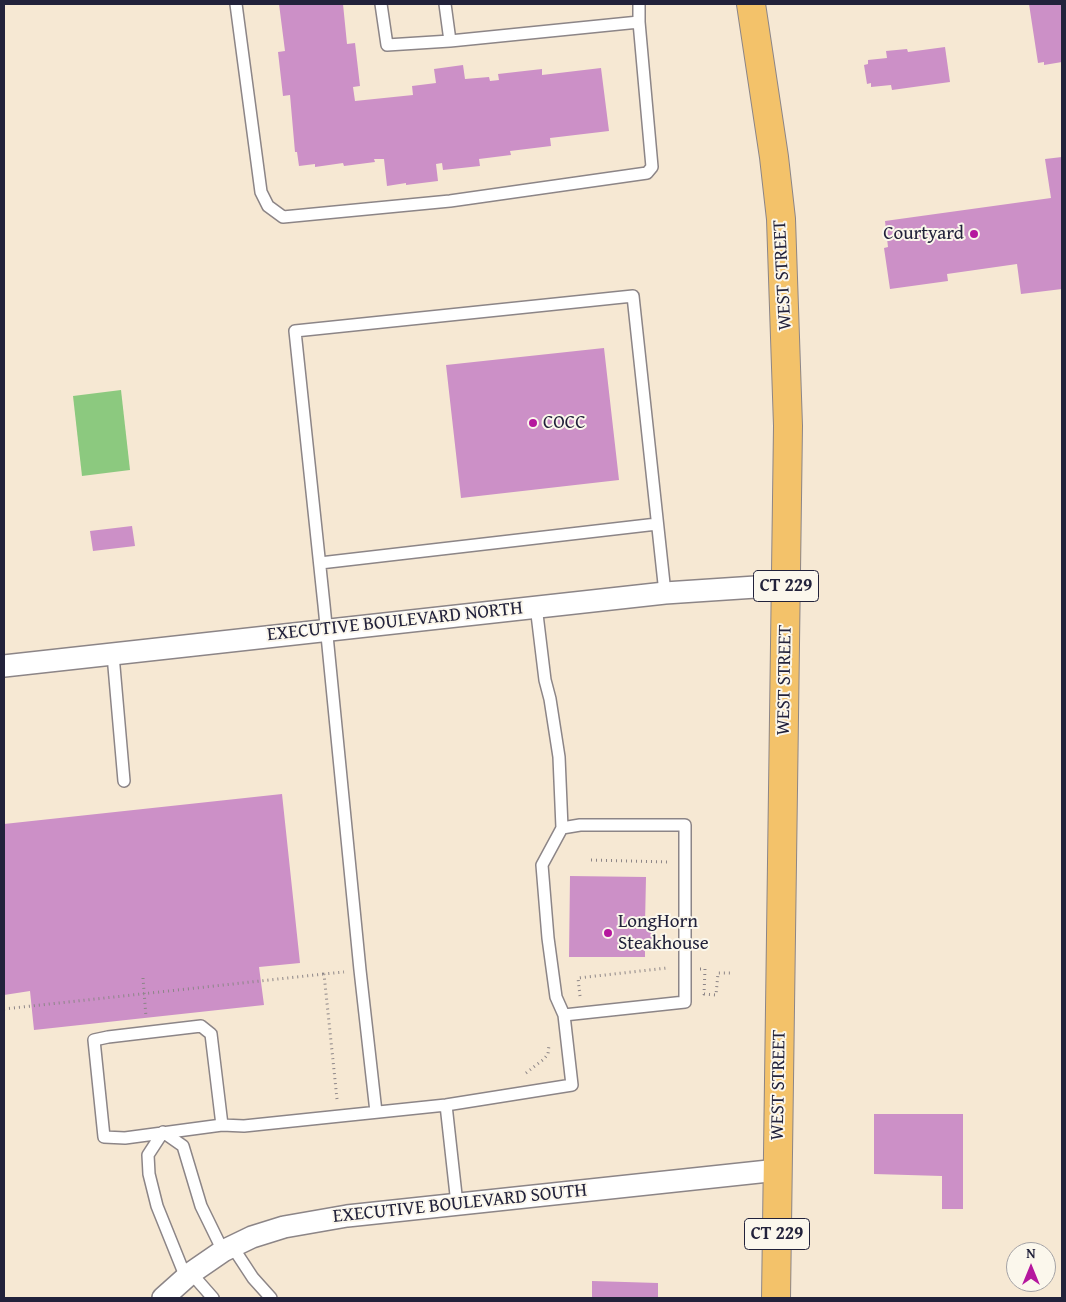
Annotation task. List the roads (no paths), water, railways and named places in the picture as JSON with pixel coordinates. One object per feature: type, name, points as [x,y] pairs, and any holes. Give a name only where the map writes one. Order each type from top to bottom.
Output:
[{"type":"main road","name":"WEST STREET","points":[[751,4],[774,157],[781,219],[788,426],[776,1298]]},
{"type":"street","name":"EXECUTIVE BOULEVARD NORTH","points":[[4,666],[536,606],[666,593],[786,585]]},
{"type":"street","name":"EXECUTIVE BOULEVARD SOUTH","points":[[163,1298],[188,1276],[228,1248],[284,1226],[457,1204],[778,1170]]},
{"type":"lane","points":[[236,4],[261,192],[268,206],[283,217],[450,200],[647,173],[652,167],[639,4]]},
{"type":"lane","points":[[381,4],[387,45],[450,41],[639,22]]},
{"type":"lane","points":[[445,4],[450,41]]},
{"type":"lane","points":[[376,1112],[360,970],[320,563],[294,331],[633,296],[666,593]]},
{"type":"lane","points":[[320,563],[657,524]]},
{"type":"lane","points":[[222,1126],[211,1034],[202,1026],[94,1040],[104,1137],[125,1138],[222,1126],[244,1126],[339,1117],[446,1105],[572,1085],[564,1015],[556,997],[548,938],[542,865],[562,828],[559,757],[550,699],[545,680],[536,606]]},
{"type":"lane","points":[[113,655],[124,781]]},
{"type":"lane","points":[[562,828],[580,824],[686,824],[685,1002],[564,1015]]},
{"type":"lane","points":[[446,1105],[457,1204]]},
{"type":"lane","points":[[163,1132],[183,1146],[201,1206],[228,1248],[271,1298]]},
{"type":"lane","points":[[163,1132],[148,1155],[149,1174],[157,1206],[188,1276],[213,1298]]},
{"type":"place","name":"Courtyard","points":[[974,234]]},
{"type":"place","name":"COCC","points":[[533,423]]},
{"type":"place","name":"LongHorn Steakhouse","points":[[608,933]]}]
